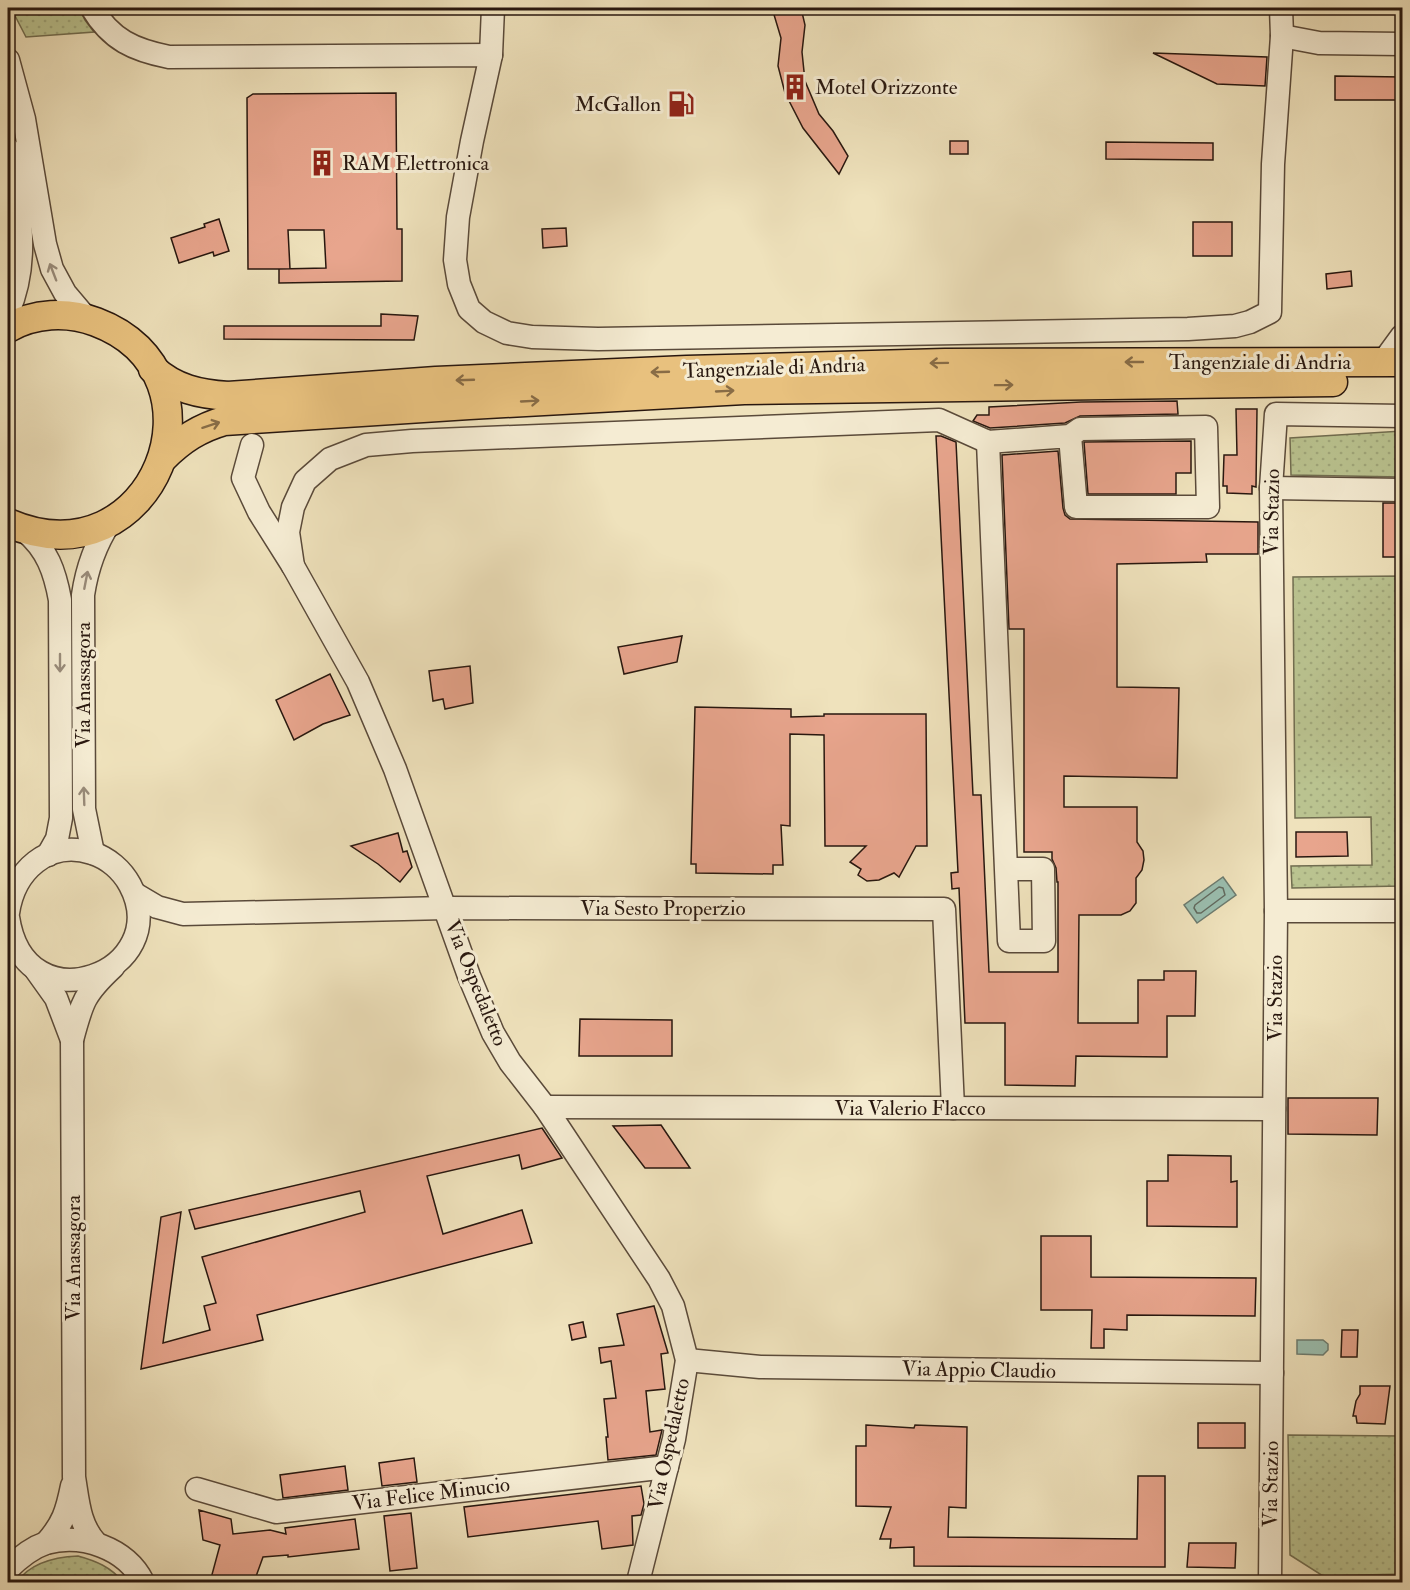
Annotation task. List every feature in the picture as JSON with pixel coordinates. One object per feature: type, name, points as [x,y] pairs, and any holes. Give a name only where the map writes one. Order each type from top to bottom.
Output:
[{"type":"main road","name":"Tangenziale di Andria","points":[[8,327],[39,316],[63,315],[87,319],[107,326],[141,352],[153,369],[163,390],[168,413],[168,436],[163,458],[151,484],[133,506],[110,522],[90,531],[68,535],[46,535],[16,527]]},
{"type":"main road","name":"Tangenziale di Andria","points":[[153,369],[164,379],[185,389],[197,393],[228,396],[436,381],[687,370],[945,363],[1396,368]]},
{"type":"main road","name":"Tangenziale di Andria","points":[[163,458],[175,445],[200,429],[224,421],[756,390],[1059,384],[1396,368]]},
{"type":"street","points":[[92,8],[101,22],[124,43],[169,57],[491,55]]},
{"type":"street","points":[[493,8],[491,55],[458,216],[455,260],[459,284],[469,309],[484,321],[507,333],[531,337],[598,339],[1188,329],[1235,326],[1250,322],[1270,312],[1273,164],[1282,36],[1281,8]]},
{"type":"street","points":[[1282,36],[1319,43],[1402,44]]},
{"type":"street","points":[[8,60],[24,119],[50,263],[57,282],[87,319]]},
{"type":"street","points":[[8,149],[18,207],[22,258],[16,292],[8,312]]},
{"type":"street","points":[[1396,368],[1402,336]]},
{"type":"street","name":"Via Stazio","points":[[1270,1582],[1276,911],[1271,488],[1276,414],[1402,416]]},
{"type":"street","points":[[293,566],[288,532],[293,507],[305,481],[330,459],[366,445],[424,441],[939,420],[987,442],[1070,436],[1080,429],[1206,427],[1208,507],[1076,507],[1070,436]]},
{"type":"street","points":[[987,442],[1006,869]]},
{"type":"street","name":"Via Ospedaletto","points":[[252,445],[243,478],[259,512],[293,566],[358,682],[395,769],[493,1033],[510,1062],[545,1107],[659,1279],[673,1306],[687,1360],[683,1393],[638,1582]]},
{"type":"street","points":[[1271,488],[1402,490]]},
{"type":"street","name":"Via Anassagora","points":[[93,853],[84,809],[83,595],[94,551],[110,522]]},
{"type":"street","name":"Via Anassagora","points":[[16,527],[35,539],[48,560],[54,572],[60,600],[61,818],[57,839],[48,855]]},
{"type":"street","points":[[78,850],[93,853],[111,862],[125,876],[135,894],[138,914],[135,934],[127,952],[113,967],[95,977],[75,981],[54,978],[21,956],[10,936],[8,915],[13,884],[32,865],[48,855],[78,850]]},
{"type":"street","name":"Via Sesto Properzio","points":[[135,894],[157,908],[183,914],[446,908],[944,909],[953,1108]]},
{"type":"street","points":[[1276,911],[1402,911]]},
{"type":"street","name":"Via Sesto Properzio","points":[[135,934],[183,914]]},
{"type":"street","name":"Via Anassagora","points":[[21,956],[56,998],[72,1040]]},
{"type":"street","name":"Via Anassagora","points":[[96,1543],[83,1525],[74,1477],[72,1040],[82,1002],[87,993],[113,967]]},
{"type":"street","name":"Via Valerio Flacco","points":[[545,1107],[1274,1109]]},
{"type":"street","name":"Via Appio Claudio","points":[[687,1360],[760,1367],[1272,1373]]},
{"type":"street","name":"Via Felice Minucio","points":[[197,1489],[276,1512],[667,1467]]},
{"type":"street","name":"Via Anassagora","points":[[45,1543],[57,1531],[66,1515],[74,1477]]},
{"type":"street","points":[[8,1569],[23,1555],[45,1543],[70,1539],[96,1543],[120,1555],[142,1580]]},
{"type":"green space","points":[[11,8],[79,8],[94,32],[26,37]]},
{"type":"green space","points":[[1402,431],[1402,477],[1291,475],[1290,438]]},
{"type":"green space","points":[[1402,576],[1402,886],[1292,888],[1291,866],[1372,865],[1371,817],[1295,818],[1293,577]]},
{"type":"green space","points":[[1288,1435],[1402,1436],[1402,1574],[1323,1576],[1290,1555]]},
{"type":"green space","points":[[78,1556],[103,1565],[123,1582],[17,1582],[36,1565]]},
{"type":"water","points":[[1223,877],[1236,895],[1197,923],[1184,905]]},
{"type":"water","points":[[1297,1340],[1323,1340],[1328,1344],[1328,1350],[1323,1355],[1297,1354]]},
{"type":"building","name":"Motel Orizzonte","points":[[772,8],[801,8],[805,25],[802,52],[805,81],[819,114],[833,131],[848,156],[839,174],[803,128],[785,93],[778,66],[781,38]]},
{"type":"building","points":[[1153,53],[1267,57],[1265,86],[1217,84]]},
{"type":"building","points":[[1335,76],[1402,77],[1402,100],[1335,100]]},
{"type":"building","name":"RAM Elettronica","points":[[396,93],[397,229],[402,229],[402,281],[279,283],[279,269],[248,269],[247,98],[253,94]],"holes":[[[288,230],[324,230],[326,268],[290,269]]]},
{"type":"building","points":[[950,141],[968,141],[968,154],[950,154]]},
{"type":"building","points":[[1106,142],[1213,143],[1213,160],[1106,159]]},
{"type":"building","points":[[219,219],[229,251],[214,256],[213,252],[179,263],[171,238],[205,227],[204,224]]},
{"type":"building","points":[[1193,222],[1232,222],[1232,256],[1193,256]]},
{"type":"building","points":[[566,228],[567,246],[543,248],[542,229]]},
{"type":"building","points":[[1351,271],[1352,286],[1327,289],[1326,274]]},
{"type":"building","points":[[381,314],[418,316],[414,340],[224,339],[224,326],[381,326]]},
{"type":"building","points":[[1177,401],[1178,414],[1080,416],[1065,423],[990,428],[973,421],[977,415],[989,415],[989,407],[1081,402]]},
{"type":"building","points":[[1236,409],[1257,409],[1256,487],[1252,486],[1252,494],[1227,493],[1227,486],[1223,486],[1224,455],[1237,455]]},
{"type":"building","points":[[936,436],[956,442],[973,795],[981,795],[989,972],[1058,972],[1058,882],[1052,852],[1024,852],[1024,629],[1009,629],[1002,455],[1058,451],[1063,508],[1065,515],[1070,519],[1258,522],[1258,554],[1206,554],[1207,562],[1117,564],[1117,687],[1179,688],[1177,778],[1064,776],[1064,807],[1137,807],[1137,842],[1143,851],[1144,860],[1142,870],[1136,878],[1136,903],[1130,911],[1121,915],[1079,915],[1078,1023],[1138,1023],[1138,980],[1164,980],[1164,971],[1196,971],[1195,1016],[1167,1016],[1167,1057],[1076,1056],[1075,1086],[1005,1085],[1005,1023],[965,1023],[959,888],[952,889],[951,873],[958,872]]},
{"type":"building","points":[[1191,441],[1191,473],[1176,473],[1176,494],[1088,494],[1084,442]]},
{"type":"building","points":[[1383,503],[1402,503],[1402,557],[1383,557]]},
{"type":"building","points":[[682,636],[677,662],[624,674],[618,647]]},
{"type":"building","points":[[470,666],[473,703],[445,709],[443,699],[433,701],[429,671]]},
{"type":"building","points":[[330,674],[350,715],[323,724],[294,740],[276,700]]},
{"type":"building","points":[[695,707],[791,709],[791,717],[824,716],[824,714],[926,714],[927,846],[916,846],[899,877],[894,873],[879,880],[867,881],[858,875],[861,869],[850,862],[866,846],[825,846],[824,735],[790,734],[790,826],[781,825],[783,865],[773,865],[773,874],[696,873],[696,864],[691,864]]},
{"type":"building","points":[[1296,832],[1347,832],[1348,856],[1296,857]]},
{"type":"building","points":[[398,833],[403,852],[407,851],[412,867],[400,882],[351,846]]},
{"type":"building","points":[[580,1019],[672,1020],[672,1056],[579,1056]]},
{"type":"building","points":[[1288,1098],[1378,1098],[1377,1135],[1288,1134]]},
{"type":"building","points":[[661,1125],[690,1168],[645,1168],[613,1126]]},
{"type":"building","points":[[542,1128],[562,1158],[522,1169],[519,1155],[427,1176],[443,1234],[522,1210],[532,1243],[257,1315],[263,1340],[141,1369],[161,1217],[181,1212],[163,1343],[210,1330],[204,1306],[216,1303],[202,1257],[365,1212],[360,1191],[195,1229],[189,1210]]},
{"type":"building","points":[[1168,1155],[1231,1156],[1231,1182],[1237,1181],[1237,1227],[1147,1226],[1147,1181],[1168,1181]]},
{"type":"building","points":[[1041,1236],[1091,1236],[1091,1277],[1256,1278],[1255,1316],[1127,1315],[1127,1330],[1104,1329],[1104,1348],[1091,1348],[1092,1310],[1041,1310]]},
{"type":"building","points":[[654,1306],[668,1353],[661,1354],[665,1389],[646,1391],[650,1432],[662,1430],[656,1455],[608,1460],[604,1399],[616,1398],[611,1361],[601,1363],[599,1348],[624,1345],[617,1314]]},
{"type":"building","points":[[583,1322],[586,1337],[572,1340],[569,1325]]},
{"type":"building","points":[[1342,1330],[1358,1330],[1357,1357],[1341,1357]]},
{"type":"building","points":[[1360,1386],[1390,1386],[1385,1424],[1357,1423],[1356,1416],[1353,1416],[1360,1394]]},
{"type":"building","points":[[1198,1423],[1245,1423],[1245,1448],[1198,1448]]},
{"type":"building","points":[[866,1425],[914,1428],[915,1425],[967,1427],[966,1508],[949,1507],[948,1537],[1137,1539],[1138,1476],[1165,1476],[1165,1567],[914,1566],[914,1547],[890,1548],[891,1539],[880,1539],[891,1507],[856,1506],[856,1446],[866,1446]]},
{"type":"building","points":[[414,1458],[417,1482],[382,1486],[379,1463]]},
{"type":"building","points":[[345,1466],[348,1490],[283,1498],[280,1475]]},
{"type":"building","points":[[641,1486],[644,1504],[641,1515],[632,1516],[633,1545],[602,1549],[598,1521],[468,1537],[464,1507]]},
{"type":"building","points":[[199,1510],[231,1519],[233,1534],[270,1530],[286,1534],[285,1528],[355,1519],[359,1549],[288,1557],[288,1555],[263,1557],[254,1582],[210,1582],[220,1545],[203,1540]]},
{"type":"building","points":[[411,1513],[417,1568],[390,1571],[384,1516]]},
{"type":"building","points":[[1189,1543],[1236,1543],[1235,1568],[1187,1567]]},
{"type":"place","name":"Motel Orizzonte","points":[[795,87]]},
{"type":"place","name":"McGallon","points":[[681,104]]},
{"type":"place","name":"RAM Elettronica","points":[[322,163]]}]
